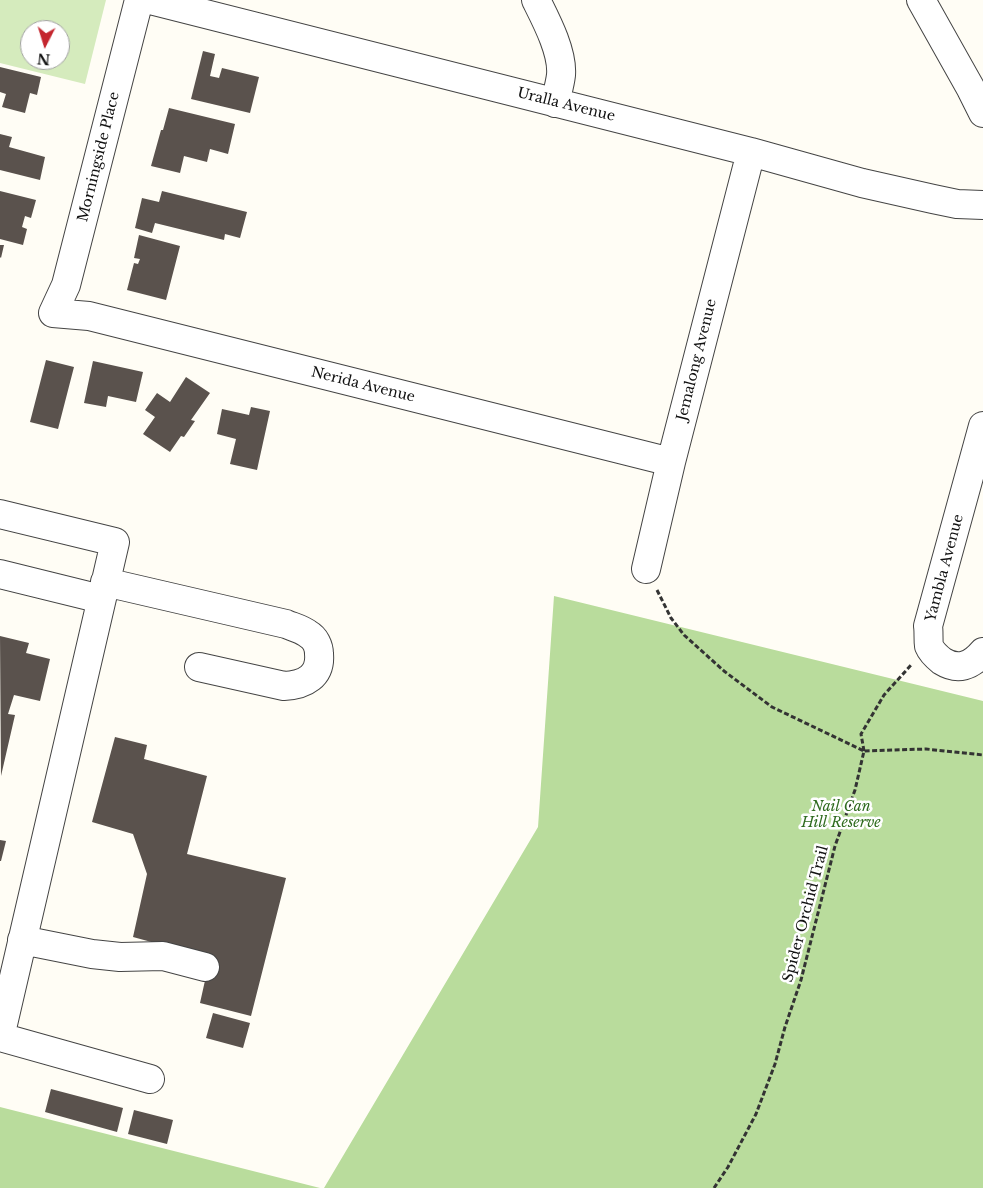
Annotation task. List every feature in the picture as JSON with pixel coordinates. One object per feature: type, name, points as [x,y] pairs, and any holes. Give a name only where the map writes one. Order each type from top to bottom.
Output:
[{"type":"street","name":"Morningside Place","points":[[53,312],[66,285],[139,0]]},
{"type":"street","name":"Uralla Avenue","points":[[150,0],[751,152],[862,182],[957,204],[983,205]]},
{"type":"street","points":[[536,0],[547,22],[559,55],[561,74],[555,103]]},
{"type":"street","points":[[921,0],[972,89],[983,113]]},
{"type":"street","name":"Jemalong Avenue","points":[[646,569],[671,462],[751,152]]},
{"type":"street","name":"Nerida Avenue","points":[[53,312],[89,316],[671,462]]},
{"type":"street","name":"Yambla Avenue","points":[[930,647],[928,626],[983,426]]},
{"type":"street","points":[[0,514],[115,542],[14,944],[0,1037],[150,1079]]},
{"type":"street","points":[[0,574],[103,590],[286,624],[309,634],[319,646],[320,662],[316,674],[306,682],[296,686],[284,686],[199,667]]},
{"type":"street","points":[[930,647],[937,657],[952,666],[960,667],[969,664],[983,652]]},
{"type":"street","points":[[14,944],[120,957],[164,956],[205,967]]},
{"type":"path","points":[[646,569],[671,618],[684,635],[724,671],[772,707],[864,751],[926,748],[983,755]]},
{"type":"path","name":"Spider Orchid Trail","points":[[714,1188],[728,1167],[756,1114],[775,1064],[801,980],[835,846],[855,790],[864,751],[861,734],[884,695],[930,647]]},
{"type":"green space","points":[[0,0],[106,0],[85,84],[28,70],[70,70],[70,20],[20,20],[20,68],[0,63]]},
{"type":"green space","name":"Nail Can Hill Reserve","points":[[554,596],[983,701],[983,1188],[324,1188],[538,827]]},
{"type":"green space","points":[[0,1107],[320,1188],[0,1188]]},
{"type":"building","points":[[203,51],[215,54],[210,76],[219,78],[222,68],[259,77],[250,113],[191,99]]},
{"type":"building","points":[[0,67],[41,77],[37,95],[30,93],[25,113],[2,107],[6,94],[0,92]]},
{"type":"building","points":[[169,108],[235,124],[228,154],[210,149],[207,162],[184,156],[180,173],[151,166]]},
{"type":"building","points":[[0,134],[12,137],[9,147],[45,157],[40,180],[0,170]]},
{"type":"building","points":[[0,191],[36,200],[31,218],[25,216],[22,227],[27,229],[23,245],[0,239]]},
{"type":"building","points":[[162,191],[247,212],[240,238],[225,234],[224,240],[155,223],[152,233],[135,228],[142,198],[159,202]]},
{"type":"building","points":[[139,235],[180,246],[166,300],[127,290],[134,263],[138,264],[140,259],[134,258]]},
{"type":"building","points":[[0,245],[4,245],[1,258],[0,257]]},
{"type":"building","points":[[46,360],[74,367],[58,429],[30,422]]},
{"type":"building","points":[[93,361],[143,372],[136,402],[108,396],[106,407],[84,403]]},
{"type":"building","points":[[186,377],[210,393],[191,420],[195,421],[170,452],[143,434],[155,417],[145,410],[157,393],[170,402]]},
{"type":"building","points":[[251,407],[270,411],[257,470],[230,464],[236,439],[217,434],[222,409],[249,415]]},
{"type":"building","points":[[0,636],[29,643],[26,653],[50,659],[40,701],[14,695],[8,714],[15,715],[1,776]]},
{"type":"building","points":[[115,737],[147,745],[144,759],[207,776],[187,854],[286,878],[251,1016],[200,1003],[210,958],[133,937],[147,874],[133,834],[92,822]]},
{"type":"building","points":[[0,840],[6,841],[1,861],[0,861]]},
{"type":"building","points":[[213,1013],[250,1023],[243,1048],[206,1038]]},
{"type":"building","points":[[51,1089],[123,1108],[117,1132],[45,1112]]},
{"type":"building","points":[[134,1110],[173,1120],[167,1144],[128,1134]]}]
